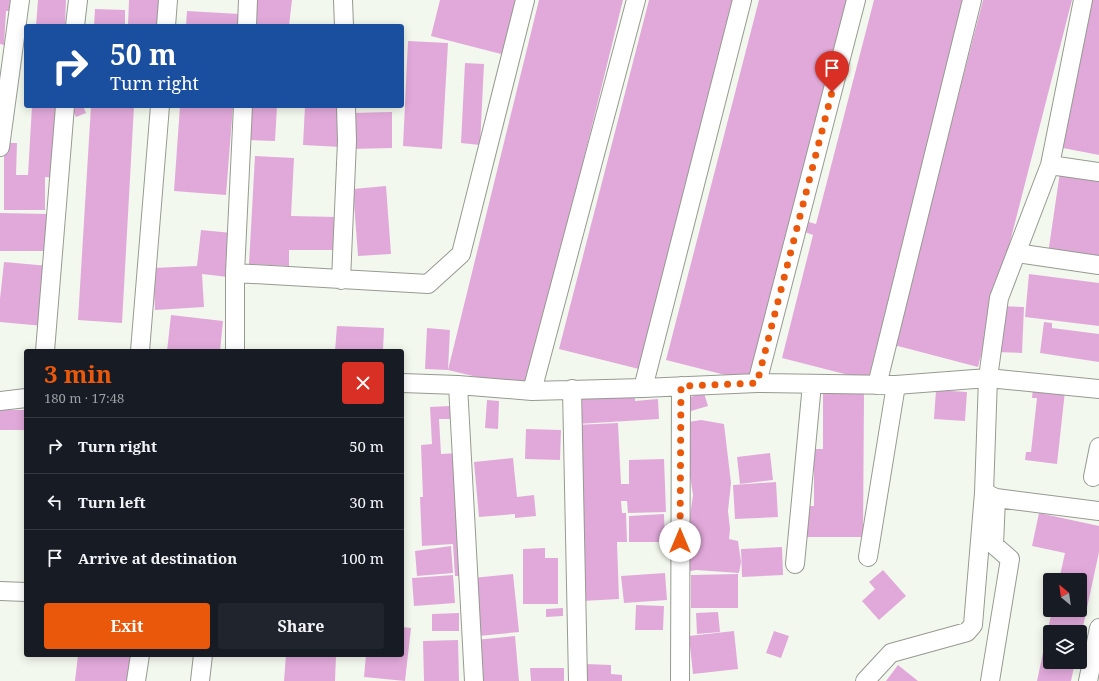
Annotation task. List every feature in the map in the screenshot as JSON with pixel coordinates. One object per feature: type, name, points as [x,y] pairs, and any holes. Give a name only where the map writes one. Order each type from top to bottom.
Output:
[{"type":"street","points":[[0,148],[2,103],[20,0]]},
{"type":"street","points":[[75,24],[78,0]]},
{"type":"street","points":[[166,24],[168,0]]},
{"type":"street","points":[[247,24],[248,0]]},
{"type":"street","points":[[344,0],[344,24]]},
{"type":"street","points":[[235,273],[428,284],[461,254],[525,0]]},
{"type":"street","points":[[532,391],[636,0]]},
{"type":"street","points":[[643,388],[742,0]]},
{"type":"street","points":[[757,383],[856,0]]},
{"type":"street","points":[[877,385],[972,0]]},
{"type":"street","points":[[990,681],[1010,559],[994,545],[990,495],[988,378],[1000,298],[1016,252],[1050,165],[1083,0]]},
{"type":"street","points":[[45,349],[65,108]]},
{"type":"street","points":[[140,349],[160,108]]},
{"type":"street","points":[[235,349],[235,273],[243,108]]},
{"type":"street","points":[[341,280],[347,141],[346,108]]},
{"type":"street","points":[[1050,165],[1099,172]]},
{"type":"street","points":[[1016,252],[1099,265]]},
{"type":"street","points":[[404,383],[458,385],[532,391],[757,383],[896,385],[988,378],[1099,389]]},
{"type":"street","points":[[795,564],[812,384]]},
{"type":"street","points":[[458,385],[474,681]]},
{"type":"street","points":[[868,557],[896,385]]},
{"type":"street","points":[[680,681],[681,386]]},
{"type":"street","points":[[572,389],[578,681]]},
{"type":"street","points":[[0,401],[24,398]]},
{"type":"street","points":[[1093,477],[1099,448]]},
{"type":"street","points":[[990,495],[1099,511]]},
{"type":"street","points":[[865,681],[891,653],[967,632],[973,625],[990,495]]},
{"type":"street","points":[[0,590],[24,592]]},
{"type":"street","points":[[1088,681],[1099,628]]},
{"type":"street","points":[[136,681],[140,657]]},
{"type":"street","points":[[200,681],[203,657]]},
{"type":"building","points":[[0,0],[10,0],[9,11],[6,11],[4,45],[0,44]]},
{"type":"building","points":[[38,0],[66,0],[65,24],[36,24]]},
{"type":"building","points":[[129,0],[163,0],[161,24],[128,24]]},
{"type":"building","points":[[256,0],[292,0],[289,24],[253,24]]},
{"type":"building","points":[[440,0],[519,0],[505,55],[431,36]]},
{"type":"building","points":[[539,0],[623,0],[527,389],[448,370]]},
{"type":"building","points":[[649,0],[734,0],[639,369],[559,349]]},
{"type":"building","points":[[759,0],[847,0],[749,381],[666,360]]},
{"type":"building","points":[[874,0],[966,0],[868,380],[782,358],[813,235],[802,231],[805,221],[816,224]]},
{"type":"building","points":[[983,0],[1072,0],[978,367],[894,345]]},
{"type":"building","points":[[1092,0],[1099,0],[1099,155],[1063,148]]},
{"type":"building","points":[[95,9],[125,10],[125,24],[94,24]]},
{"type":"building","points":[[187,11],[240,14],[239,24],[186,24]]},
{"type":"building","points":[[408,41],[448,43],[442,149],[403,146]]},
{"type":"building","points":[[465,63],[484,64],[480,145],[461,143]]},
{"type":"building","points":[[32,108],[60,108],[56,178],[45,177],[45,210],[4,210],[4,143],[17,143],[16,175],[28,175]]},
{"type":"building","points":[[72,108],[84,108],[86,113],[76,117]]},
{"type":"building","points":[[91,108],[134,108],[122,323],[78,320]]},
{"type":"building","points":[[180,108],[233,108],[226,195],[174,191]]},
{"type":"building","points":[[246,108],[277,108],[275,141],[245,140]]},
{"type":"building","points":[[305,108],[344,108],[341,147],[303,145]]},
{"type":"building","points":[[392,112],[392,148],[350,149],[349,113]]},
{"type":"building","points":[[255,156],[294,158],[291,216],[337,217],[337,250],[289,250],[289,266],[249,264]]},
{"type":"building","points":[[1060,172],[1099,178],[1099,262],[1048,254]]},
{"type":"building","points":[[386,186],[391,254],[358,256],[353,189]]},
{"type":"building","points":[[0,213],[48,214],[47,251],[0,251]]},
{"type":"building","points":[[201,230],[232,233],[228,277],[202,274],[204,307],[155,310],[153,268],[197,266]]},
{"type":"building","points":[[4,262],[49,266],[43,326],[0,322],[0,299]]},
{"type":"building","points":[[1029,274],[1099,283],[1099,326],[1025,317]]},
{"type":"building","points":[[999,306],[1024,307],[1022,353],[996,352]]},
{"type":"building","points":[[171,315],[223,321],[220,349],[167,349]]},
{"type":"building","points":[[1044,322],[1052,323],[1052,328],[1099,334],[1099,362],[1040,353]]},
{"type":"building","points":[[337,326],[384,328],[383,349],[335,349]]},
{"type":"building","points":[[427,328],[450,330],[448,370],[425,369]]},
{"type":"building","points":[[1033,387],[1065,391],[1057,464],[1025,460],[1026,452],[1031,452],[1037,398],[1032,398]]},
{"type":"building","points":[[936,390],[967,392],[965,421],[934,419]]},
{"type":"building","points":[[823,392],[864,393],[863,537],[805,537],[806,506],[814,506],[814,449],[823,449]]},
{"type":"building","points":[[704,393],[708,406],[691,411],[687,398]]},
{"type":"building","points":[[635,395],[635,401],[658,399],[659,419],[577,424],[575,399]]},
{"type":"building","points":[[487,400],[499,401],[498,429],[485,428]]},
{"type":"building","points":[[450,406],[450,419],[439,419],[441,454],[460,453],[465,576],[455,576],[453,544],[422,546],[420,497],[423,497],[421,445],[432,444],[430,407]]},
{"type":"building","points":[[0,410],[24,410],[24,430],[0,430]]},
{"type":"building","points":[[701,420],[724,424],[731,483],[728,511],[730,529],[729,539],[738,541],[741,562],[739,573],[696,570],[685,572],[685,548],[693,495],[682,423]]},
{"type":"building","points":[[618,423],[621,484],[629,484],[629,460],[664,459],[666,512],[628,513],[627,501],[621,501],[622,513],[626,513],[627,542],[617,542],[619,599],[582,601],[575,425]]},
{"type":"building","points":[[526,429],[561,430],[560,460],[525,459]]},
{"type":"building","points":[[770,453],[773,480],[740,484],[737,457]]},
{"type":"building","points":[[513,458],[517,497],[534,495],[536,516],[515,518],[515,514],[479,517],[474,462]]},
{"type":"building","points":[[776,482],[778,517],[735,519],[733,485]]},
{"type":"building","points":[[1039,513],[1099,526],[1099,552],[1087,608],[1087,573],[1061,573],[1065,553],[1032,546]]},
{"type":"building","points":[[664,514],[665,542],[629,542],[629,516]]},
{"type":"building","points":[[451,546],[453,573],[417,576],[415,551]]},
{"type":"building","points":[[782,547],[783,575],[742,577],[741,549]]},
{"type":"building","points":[[545,548],[545,558],[558,558],[558,604],[523,604],[523,549]]},
{"type":"building","points":[[883,570],[906,596],[879,620],[862,601],[875,589],[869,582]]},
{"type":"building","points":[[665,573],[667,600],[624,603],[621,576]]},
{"type":"building","points":[[513,574],[519,632],[479,636],[473,578]]},
{"type":"building","points":[[738,574],[738,608],[691,608],[691,575]]},
{"type":"building","points":[[453,575],[455,603],[414,606],[412,578]]},
{"type":"building","points":[[636,605],[664,606],[663,630],[635,630]]},
{"type":"building","points":[[563,608],[563,616],[546,617],[546,609]]},
{"type":"building","points":[[718,612],[720,632],[697,634],[696,613]]},
{"type":"building","points":[[459,613],[459,631],[432,631],[432,614]]},
{"type":"building","points":[[1051,617],[1085,617],[1083,625],[1049,625]]},
{"type":"building","points":[[404,627],[411,628],[405,681],[364,677],[366,657],[404,657]]},
{"type":"building","points":[[734,631],[738,669],[693,674],[689,636]]},
{"type":"building","points":[[774,631],[789,636],[781,658],[766,653]]},
{"type":"building","points":[[515,636],[519,681],[480,681],[476,640]]},
{"type":"building","points":[[458,640],[459,681],[424,681],[423,641]]},
{"type":"building","points":[[1043,653],[1043,669],[1074,669],[1071,681],[1037,681]]},
{"type":"building","points":[[78,657],[130,657],[127,681],[75,681]]},
{"type":"building","points":[[286,657],[336,657],[335,681],[284,681]]},
{"type":"building","points":[[586,664],[611,665],[611,674],[622,675],[622,681],[586,681]]},
{"type":"building","points":[[898,665],[918,681],[886,681]]},
{"type":"building","points":[[530,668],[564,668],[564,681],[531,681]]},
{"type":"route","points":[[680,541],[681,386],[757,383],[832,92]]}]
